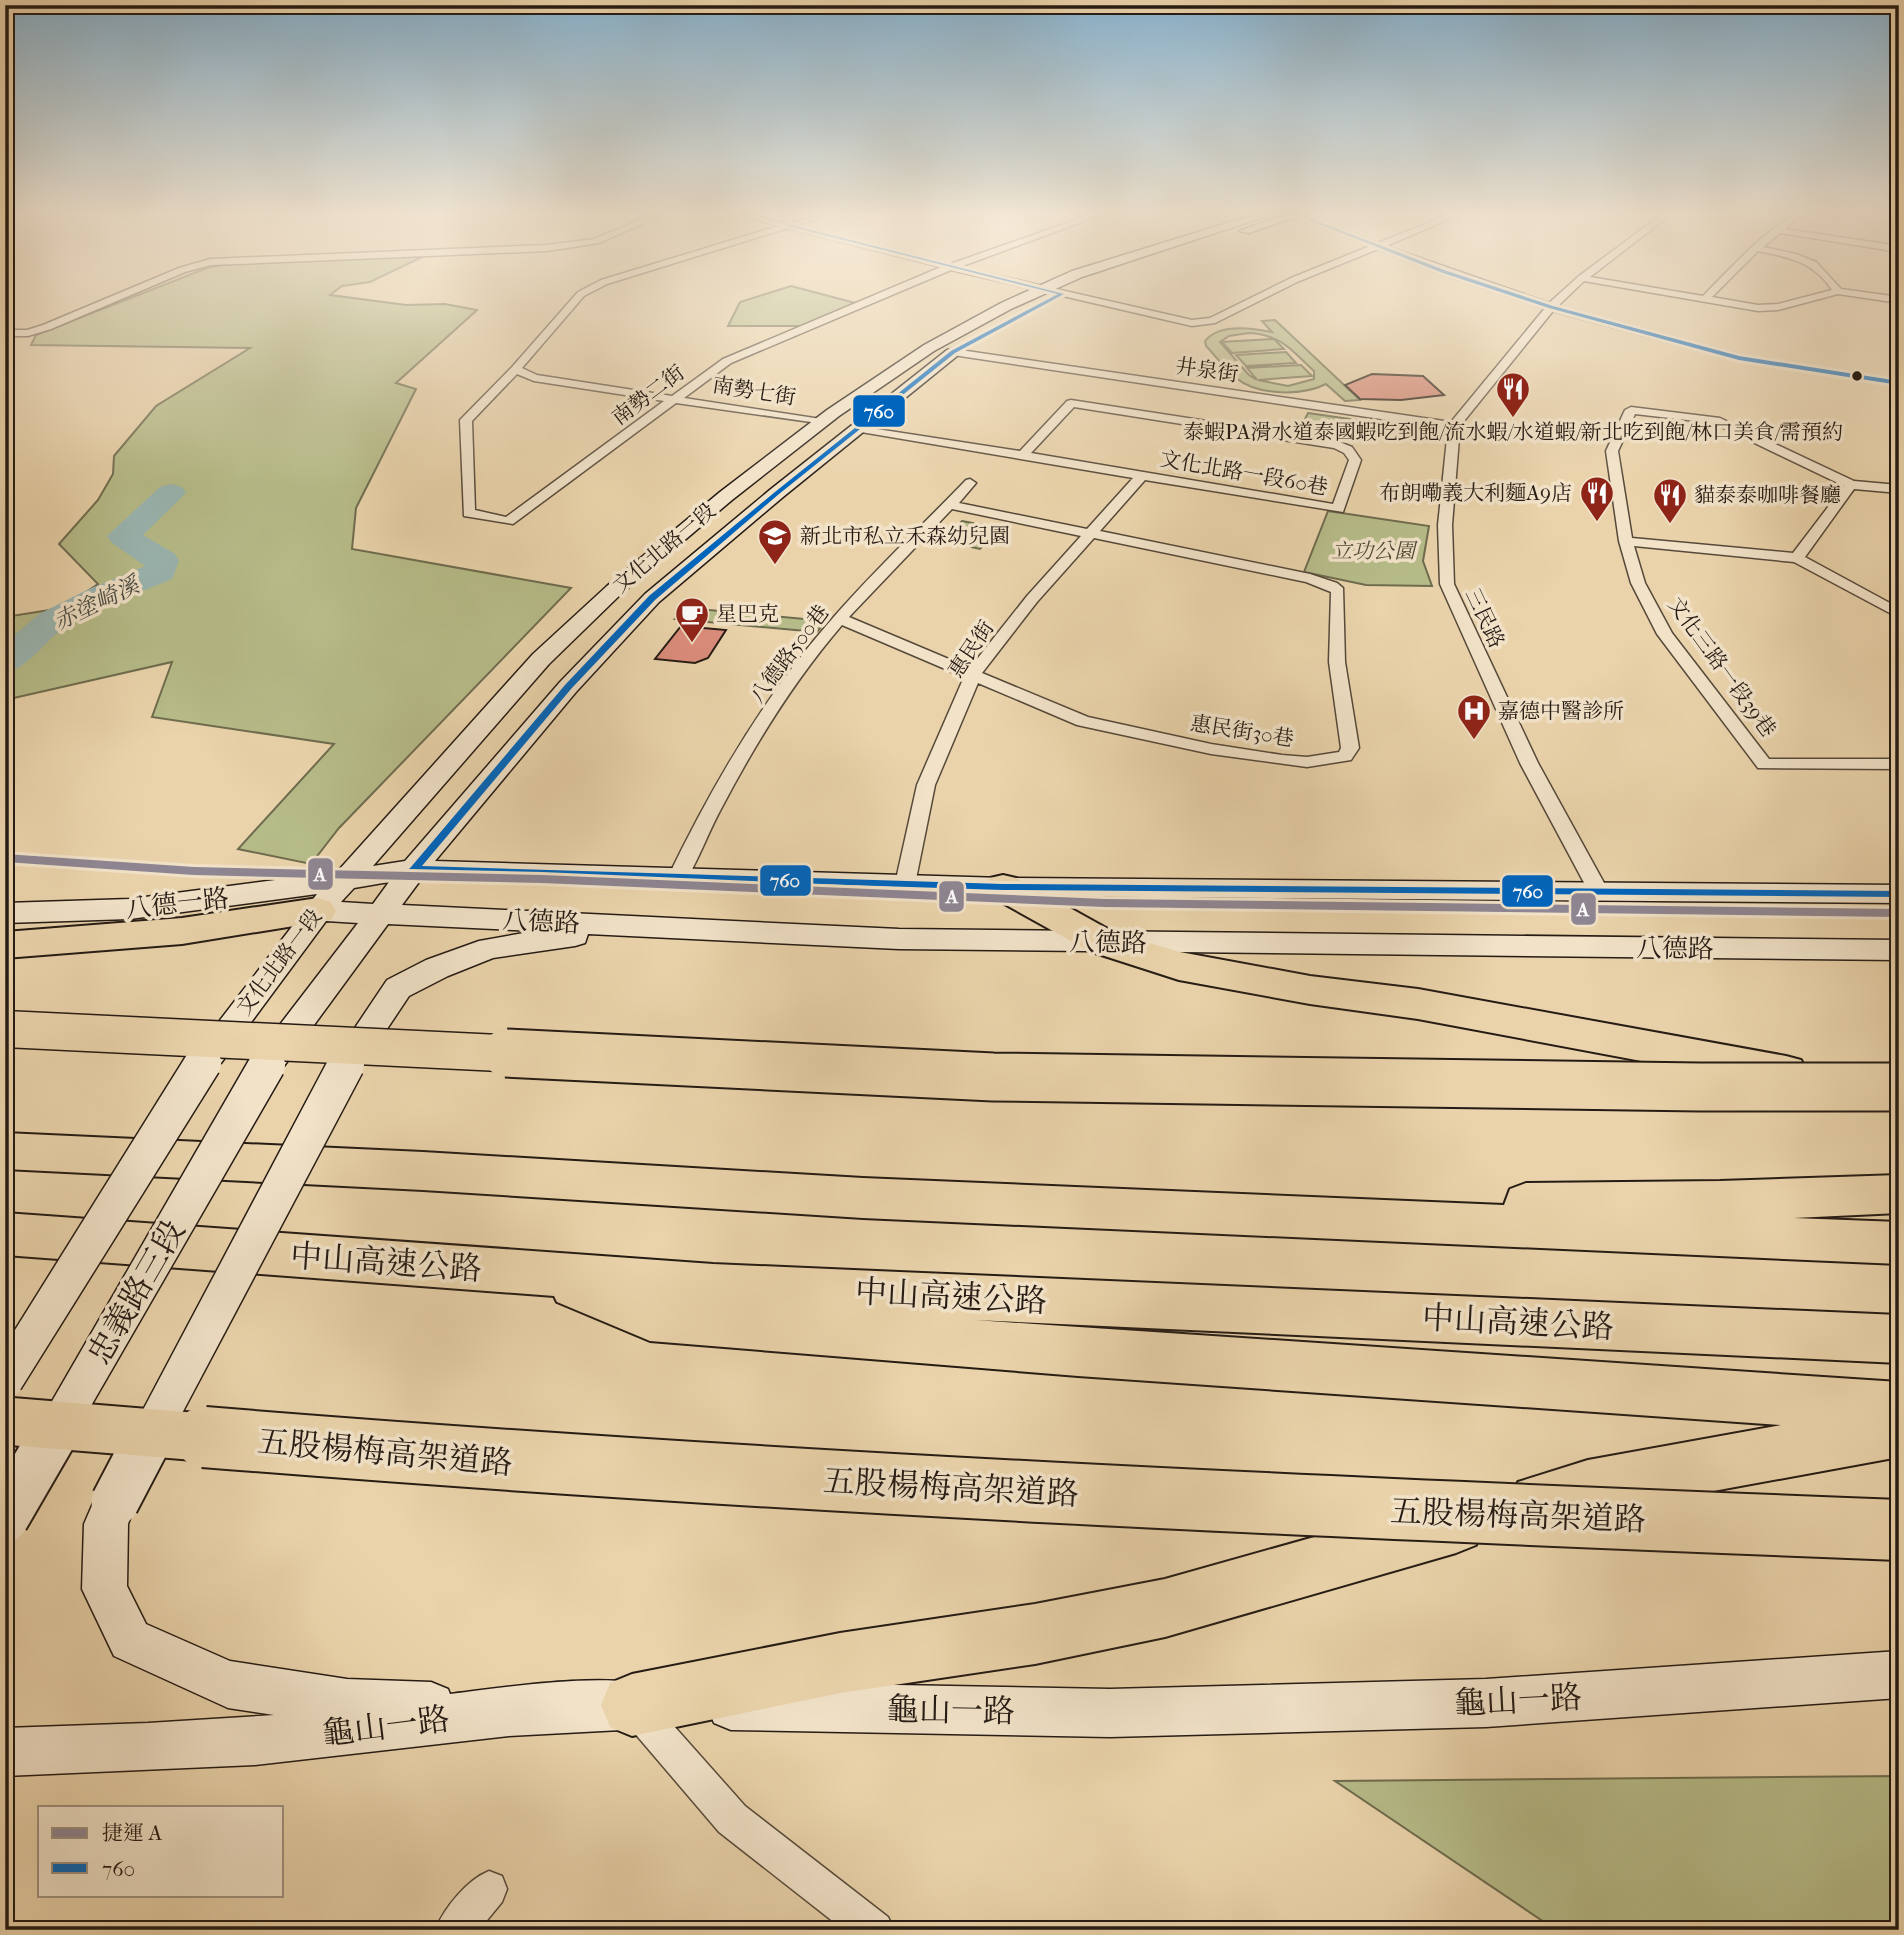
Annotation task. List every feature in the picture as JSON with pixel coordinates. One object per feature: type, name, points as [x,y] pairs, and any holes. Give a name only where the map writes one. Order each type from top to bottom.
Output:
[{"type":"highway","points":[[1003,887],[1102,942],[1180,966],[1310,990],[1432,1006],[1745,1065],[1899,1089]]},
{"type":"highway","points":[[5,945],[182,931],[318,911]]},
{"type":"highway","points":[[5,1030],[993,1077],[1899,1089]]},
{"type":"highway","points":[[5,1151],[423,1171],[863,1198],[1899,1243]]},
{"type":"highway","points":[[863,1198],[1434,1204],[1720,1201],[1899,1194]]},
{"type":"highway","name":"中山高速公路","points":[[5,1234],[727,1286],[1899,1339]]},
{"type":"highway","points":[[543,1273],[650,1318],[1092,1353],[1899,1408]]},
{"type":"highway","name":"五股楊梅高架道路","points":[[5,1421],[499,1461],[1306,1507],[1899,1530]]},
{"type":"highway","points":[[632,1704],[841,1663],[1035,1634],[1165,1608],[1588,1487],[1899,1431]]},
{"type":"street","points":[[5,333],[28,333],[98,305]]},
{"type":"street","points":[[516,369],[571,305]]},
{"type":"street","name":"南勢二街","points":[[516,369],[466,420],[470,513],[508,521],[727,360],[858,305]]},
{"type":"street","name":"文化北路一段","points":[[5,1380],[203,1063],[318,911],[541,659],[614,590],[821,422],[929,348],[1009,305]]},
{"type":"street","name":"文化北路一段","points":[[267,1065],[414,869],[568,687],[652,598],[777,493],[953,352],[1041,305]]},
{"type":"street","points":[[1111,305],[1180,321],[1203,322],[1241,305]]},
{"type":"street","points":[[1546,305],[1739,358],[1899,383]]},
{"type":"street","points":[[1740,305],[1758,308],[1784,305]]},
{"type":"street","points":[[1454,426],[1551,307]]},
{"type":"street","name":"井泉街","points":[[953,352],[1454,426]]},
{"type":"street","name":"南勢七街","points":[[516,369],[534,378],[821,422]]},
{"type":"street","name":"文化北路一段60巷","points":[[861,428],[1338,509],[1354,460],[1348,450],[1336,445],[1071,403],[1023,455]]},
{"type":"street","name":"文化三路一段39巷","points":[[1899,489],[1851,485],[1716,420],[1630,410],[1612,451],[1626,541],[1638,583],[1665,634],[1763,764],[1899,764]]},
{"type":"street","points":[[821,422],[861,428]]},
{"type":"street","name":"三民路","points":[[1454,426],[1445,525],[1447,584],[1529,763],[1599,892]]},
{"type":"street","name":"惠民街","points":[[905,884],[926,785],[974,673],[1032,599],[1142,476]]},
{"type":"street","name":"八德路500巷","points":[[678,877],[721,791],[770,711],[841,619],[970,483]]},
{"type":"street","points":[[1797,558],[1851,485]]},
{"type":"street","name":"惠民街30巷","points":[[841,619],[1083,721],[1210,749],[1282,761],[1307,762],[1345,756],[1350,748],[1337,662],[1338,592],[1332,586],[1310,578],[950,505]]},
{"type":"street","points":[[1626,541],[1797,558],[1899,614]]},
{"type":"street","name":"八德路","points":[[346,878],[414,869],[1003,887],[1899,894]]},
{"type":"street","name":"八德一路","points":[[5,913],[130,909],[250,895],[346,878]]},
{"type":"street","name":"八德路","points":[[318,911],[899,939],[1899,950]]},
{"type":"street","points":[[520,1709],[347,1703],[228,1684],[130,1640],[104,1589],[106,1524],[115,1502],[346,1065],[398,988],[436,968],[489,948],[648,926]]},
{"type":"street","name":"忠義路三段","points":[[5,1518],[267,1065]]},
{"type":"street","name":"龜山一路","points":[[5,1752],[126,1749],[292,1738],[520,1709],[632,1704],[1110,1713],[1486,1703],[1899,1674]]},
{"type":"street","points":[[632,1704],[732,1819],[875,1930]]},
{"type":"street","points":[[454,1930],[489,1889]]},
{"type":"green space","points":[[112,305],[452,305],[477,310],[396,383],[416,389],[356,508],[352,549],[571,588],[339,828],[311,864],[238,849],[334,744],[152,717],[172,662],[5,700],[5,617],[62,608],[98,584],[59,544],[98,500],[113,474],[114,456],[156,406],[250,348],[31,345],[36,335]]},
{"type":"green space","points":[[738,305],[856,305],[802,326],[728,326]]},
{"type":"green space","points":[[1275,320],[1360,400],[1345,401],[1326,384],[1293,392],[1256,388],[1232,375],[1206,346],[1205,341],[1211,335],[1227,329],[1246,328],[1272,332],[1262,321]],"holes":[[[1260,334],[1278,340],[1292,350],[1314,371],[1314,379],[1288,386],[1258,380],[1312,376],[1301,365],[1247,368],[1257,380],[1249,375],[1220,342],[1229,336]]]},
{"type":"green space","points":[[1274,339],[1284,349],[1232,353],[1222,342]]},
{"type":"green space","points":[[1286,352],[1296,363],[1246,366],[1236,355]]},
{"type":"green space","points":[[1308,413],[1364,421],[1356,442],[1311,436],[1312,432],[1302,425]]},
{"type":"green space","name":"立功公園","points":[[1328,511],[1429,526],[1423,561],[1432,586],[1366,585],[1304,572]]},
{"type":"green space","points":[[962,521],[998,528],[980,549],[943,541]]},
{"type":"green space","points":[[688,608],[826,621],[817,632],[675,619]]},
{"type":"green space","points":[[1899,1776],[1899,1930],[1556,1930],[1335,1781]]},
{"type":"building","points":[[1372,374],[1423,376],[1444,395],[1401,400],[1360,399],[1345,385]]},
{"type":"building","name":"星巴克","points":[[681,626],[726,630],[708,658],[695,663],[655,659]]},
{"type":"waterway","name":"赤塗崎溪","points":[[5,662],[51,621],[101,596],[160,572],[163,561],[123,536],[171,493]]},
{"type":"metro line","name":"A","points":[[5,858],[194,871],[542,879],[1105,903],[1899,913]]},
{"type":"transit line","name":"760","points":[[414,869],[568,687],[652,598],[777,493],[953,352],[1041,305]]},
{"type":"transit line","name":"760","points":[[1546,305],[1739,358],[1899,383]]},
{"type":"transit line","name":"760","points":[[414,869],[1003,887],[1899,894]]},
{"type":"place","name":"泰蝦PA滑水道泰國蝦吃到飽/流水蝦/水道蝦/新北吃到飽/林口美食/需預約","points":[[1513,419]]},
{"type":"place","name":"布朗嘞義大利麵A9店","points":[[1597,523]]},
{"type":"place","name":"貓泰泰咖啡餐廳","points":[[1670,525]]},
{"type":"place","name":"新北市私立禾森幼兒園","points":[[775,566]]},
{"type":"place","name":"星巴克","points":[[692,644]]},
{"type":"place","name":"嘉德中醫診所","points":[[1474,741]]}]
